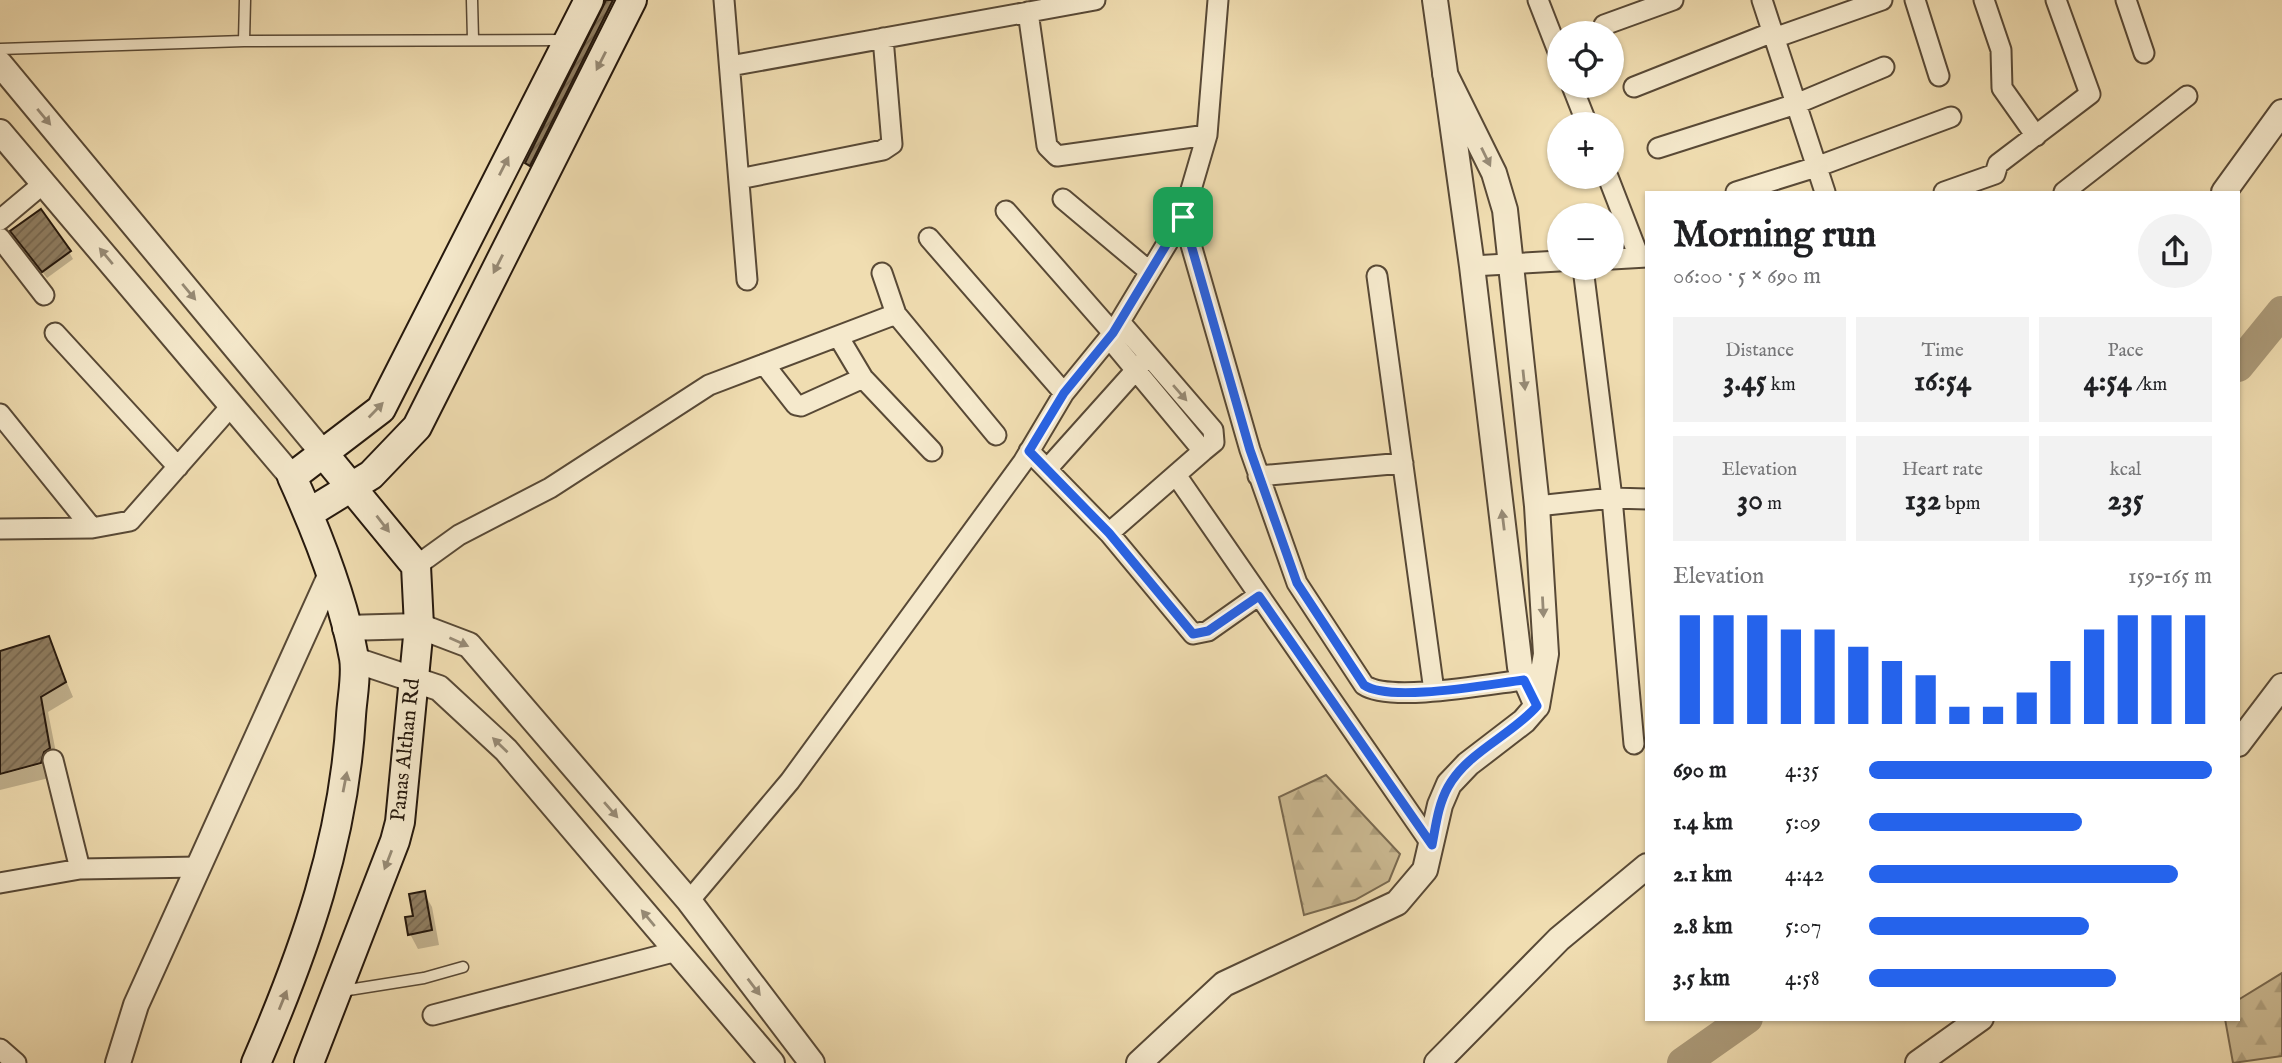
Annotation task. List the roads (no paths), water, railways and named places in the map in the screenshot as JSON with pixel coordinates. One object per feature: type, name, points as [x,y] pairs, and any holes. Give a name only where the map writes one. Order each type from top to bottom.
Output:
[{"type":"main road","points":[[256,1063],[294,971],[326,879],[348,770],[355,660],[309,513],[292,477],[381,409],[589,0]]},
{"type":"main road","points":[[309,513],[370,475],[417,427],[632,0]]},
{"type":"main road","points":[[323,453],[353,486],[416,566]]},
{"type":"main road","name":"Panas Althan Rd","points":[[309,1063],[396,841],[419,626],[416,566]]},
{"type":"street","points":[[724,0],[747,280]]},
{"type":"street","points":[[730,66],[1095,0]]},
{"type":"street","points":[[689,901],[790,781],[1029,451],[1064,393],[1114,331],[1183,217],[1207,135],[1218,0]]},
{"type":"street","points":[[1435,0],[1472,266],[1524,680],[1537,706]]},
{"type":"street","points":[[1538,0],[1547,23]]},
{"type":"street","points":[[1611,21],[1635,6],[1673,0]]},
{"type":"street","points":[[1762,0],[1825,191]]},
{"type":"street","points":[[1634,87],[1774,35],[1882,0]]},
{"type":"street","points":[[1915,0],[1939,76]]},
{"type":"street","points":[[1984,0],[2001,50],[2002,88],[2036,135]]},
{"type":"street","points":[[1947,191],[1995,174],[1997,164],[2090,94],[2056,0]]},
{"type":"street","points":[[2126,0],[2144,53]]},
{"type":"street","points":[[1028,12],[1047,146],[1057,156],[1207,135]]},
{"type":"street","points":[[739,179],[883,149],[892,144],[883,38]]},
{"type":"street","points":[[0,64],[323,453]]},
{"type":"street","points":[[1658,148],[1796,104],[1884,67]]},
{"type":"street","points":[[1139,1063],[1224,984],[1396,903],[1425,870],[1440,805],[1449,784],[1468,764],[1524,721],[1537,706],[1546,654],[1537,506],[1512,264],[1501,191],[1445,74]]},
{"type":"street","points":[[2065,191],[2187,96]]},
{"type":"street","points":[[2225,191],[2282,112]]},
{"type":"street","points":[[1739,191],[1816,167],[1951,117]]},
{"type":"street","points":[[0,132],[292,477]]},
{"type":"street","points":[[0,220],[44,183]]},
{"type":"street","points":[[1613,189],[1643,257],[1624,258]]},
{"type":"street","points":[[1063,199],[1150,272]]},
{"type":"street","points":[[1006,211],[1142,363],[1213,430],[1214,442],[1109,533]]},
{"type":"street","points":[[1183,217],[1258,475],[1297,583],[1364,685],[1379,692],[1434,691],[1524,680]]},
{"type":"street","points":[[0,238],[44,295]]},
{"type":"street","points":[[929,238],[1064,393]]},
{"type":"street","points":[[1472,266],[1547,262]]},
{"type":"street","points":[[882,273],[896,314],[996,435]]},
{"type":"street","points":[[1377,276],[1434,691]]},
{"type":"street","points":[[1585,280],[1612,498],[1634,744]]},
{"type":"street","points":[[416,566],[459,535],[550,488],[709,385],[896,314]]},
{"type":"street","points":[[55,333],[178,467]]},
{"type":"street","points":[[838,336],[863,378],[932,451]]},
{"type":"street","points":[[1048,468],[1142,363]]},
{"type":"street","points":[[764,365],[801,407],[863,378]]},
{"type":"street","points":[[0,529],[92,528],[130,521],[232,405]]},
{"type":"street","points":[[0,414],[92,528]]},
{"type":"street","points":[[1029,451],[1109,533],[1193,634],[1208,631],[1259,596]]},
{"type":"street","points":[[1258,475],[1403,463]]},
{"type":"street","points":[[1176,475],[1432,845]]},
{"type":"street","points":[[1537,506],[1612,498],[1645,499]]},
{"type":"street","points":[[118,1063],[136,1005],[330,576]]},
{"type":"street","points":[[345,628],[419,626],[469,645],[689,901],[812,1063]]},
{"type":"street","points":[[355,660],[439,688],[506,750],[772,1063]]},
{"type":"street","points":[[2240,741],[2282,686]]},
{"type":"street","points":[[53,760],[80,869]]},
{"type":"street","points":[[0,883],[80,869],[199,867]]},
{"type":"street","points":[[1437,1063],[1559,939],[1645,868]]},
{"type":"street","points":[[433,1015],[677,951]]},
{"type":"street","points":[[1918,1063],[1977,1021]]},
{"type":"street","points":[[0,1048],[16,1063]]},
{"type":"lane","points":[[244,41],[245,0]]},
{"type":"lane","points":[[472,0],[472,39]]},
{"type":"lane","points":[[0,49],[244,41],[568,40]]},
{"type":"lane","points":[[338,992],[424,978],[463,967]]},
{"type":"waterway","points":[[2240,364],[2282,312]]},
{"type":"waterway","points":[[1683,1063],[1743,1021]]}]
